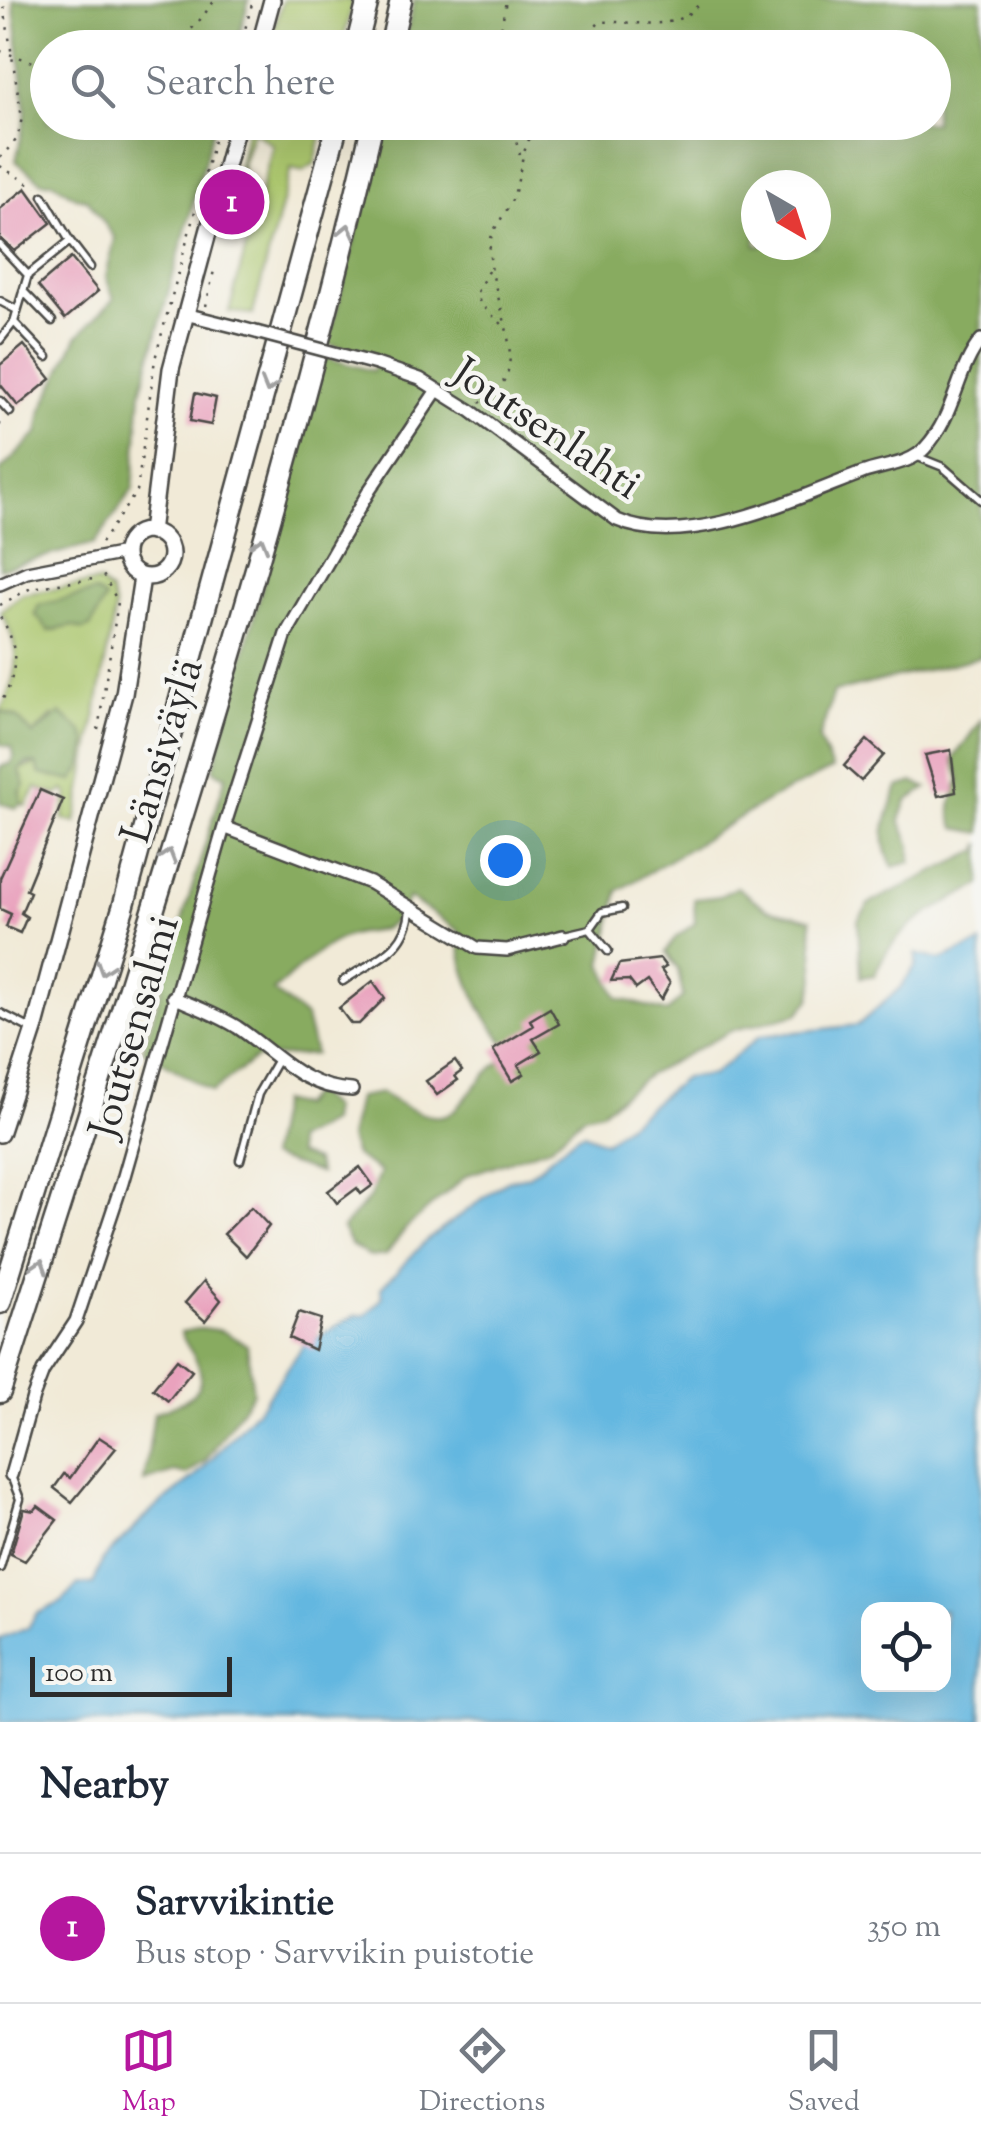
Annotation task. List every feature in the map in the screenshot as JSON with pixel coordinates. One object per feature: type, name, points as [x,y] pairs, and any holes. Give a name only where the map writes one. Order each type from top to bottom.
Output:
[{"type":"highway","points":[[360,30],[368,0]]},
{"type":"highway","points":[[394,30],[401,0]]},
{"type":"highway","name":"Länsiväylä","points":[[0,1303],[124,908],[333,140]]},
{"type":"highway","name":"Länsiväylä","points":[[0,1392],[240,614],[342,255],[368,140]]},
{"type":"main road","points":[[264,30],[272,0]]},
{"type":"main road","points":[[151,532],[172,370],[233,140]]},
{"type":"main road","points":[[151,532],[166,540],[170,558],[160,574],[142,577],[128,566],[124,553],[134,536],[151,532]]},
{"type":"main road","points":[[0,1134],[34,1030],[124,694],[142,577]]},
{"type":"street","name":"Joutsenlahti","points":[[184,314],[376,364],[437,390],[617,520],[633,527],[686,526],[745,516],[917,456]]},
{"type":"street","points":[[917,456],[940,428],[961,387],[967,358],[981,340]]},
{"type":"street","name":"Joutsensalmi","points":[[10,1475],[43,1371],[76,1322],[122,1184],[173,997],[272,670],[299,605],[437,390]]},
{"type":"street","points":[[0,584],[26,572],[124,553]]},
{"type":"street","points":[[224,827],[370,883],[477,948],[506,950],[562,936]]},
{"type":"street","points":[[173,997],[238,1028],[276,1061],[323,1087],[352,1090]]},
{"type":"lane","points":[[42,196],[90,267]]},
{"type":"lane","points":[[0,340],[14,322],[28,275],[70,241]]},
{"type":"lane","points":[[0,245],[28,275]]},
{"type":"lane","points":[[22,290],[52,321]]},
{"type":"lane","points":[[0,302],[17,310]]},
{"type":"lane","points":[[14,322],[47,358]]},
{"type":"lane","points":[[0,401],[10,412]]},
{"type":"lane","points":[[917,456],[943,467],[981,500]]},
{"type":"lane","points":[[562,936],[590,929],[602,912],[622,908]]},
{"type":"lane","points":[[343,981],[389,953],[409,926],[410,909]]},
{"type":"lane","points":[[590,929],[608,951]]},
{"type":"lane","points":[[0,1013],[34,1030]]},
{"type":"lane","points":[[240,1160],[258,1094],[276,1061]]},
{"type":"lane","points":[[0,1568],[20,1499],[10,1475]]},
{"type":"path","points":[[0,158],[22,130],[3,0]]},
{"type":"path","points":[[190,30],[215,0]]},
{"type":"path","points":[[245,30],[253,0]]},
{"type":"path","points":[[501,30],[506,0]]},
{"type":"path","points":[[592,30],[600,22],[634,20],[661,26],[695,10],[702,0]]},
{"type":"path","points":[[0,50],[30,61]]},
{"type":"path","points":[[100,546],[137,491],[155,360],[214,140]]},
{"type":"path","points":[[516,140],[520,156]]},
{"type":"path","points":[[471,411],[503,383],[510,364],[490,268],[490,240],[512,200],[520,156],[528,140]]},
{"type":"path","points":[[0,166],[31,181],[42,196]]},
{"type":"path","points":[[204,318],[218,256]]},
{"type":"path","points":[[490,268],[477,292],[480,304],[504,326]]},
{"type":"path","points":[[0,424],[0,430]]},
{"type":"path","points":[[0,605],[31,588],[101,578]]},
{"type":"path","points":[[0,617],[11,637],[15,664],[0,704]]},
{"type":"green space","points":[[13,0],[249,0],[241,30],[30,30],[30,140],[210,140],[141,392],[133,489],[95,543],[0,569],[0,471],[38,433],[42,410],[77,337],[114,299],[106,277],[115,238],[87,199],[75,197],[53,182],[42,182],[16,161],[26,113]]},
{"type":"green space","points":[[283,0],[353,0],[346,30],[273,30]]},
{"type":"green space","points":[[414,0],[981,0],[981,657],[834,692],[819,739],[832,769],[769,800],[618,891],[602,964],[618,998],[667,1012],[683,996],[678,970],[666,952],[675,938],[695,923],[694,899],[720,896],[737,887],[767,909],[811,919],[815,979],[810,1000],[798,1014],[733,1030],[648,1075],[602,1111],[584,1115],[550,1147],[467,1175],[406,1228],[386,1255],[371,1257],[351,1245],[342,1229],[370,1197],[380,1172],[355,1156],[349,1138],[358,1097],[381,1093],[409,1109],[444,1116],[455,1110],[508,1055],[469,984],[459,931],[409,898],[392,923],[376,931],[347,936],[302,965],[273,991],[306,1018],[315,1054],[256,1058],[212,1092],[143,1050],[226,776],[213,770],[324,357],[373,371],[378,358],[328,344],[380,140],[951,140],[951,30],[407,30]]},
{"type":"green space","points":[[244,140],[250,140],[242,164],[245,190],[234,191]]},
{"type":"green space","points":[[266,140],[320,140],[315,163],[303,171],[291,168],[253,314],[229,312],[273,145]]},
{"type":"green space","points":[[99,582],[110,592],[115,608],[76,823],[63,819],[68,794],[64,790],[57,795],[36,788],[26,806],[22,804],[19,769],[37,764],[53,715],[33,735],[17,717],[0,711],[14,673],[15,649],[0,611],[23,594]]},
{"type":"green space","points":[[96,592],[105,599],[91,626],[83,630],[73,626],[49,631],[35,614],[39,605]]},
{"type":"green space","points":[[0,711],[17,717],[33,735],[60,713],[83,732],[87,742],[83,765],[73,781],[40,774],[36,764],[27,763],[19,769],[25,785],[20,792],[22,804],[15,808],[0,803],[0,767],[11,763],[14,756],[11,747],[0,744]]},
{"type":"green space","points":[[981,720],[981,833],[956,828],[951,810],[960,779],[953,759]]},
{"type":"green space","points":[[913,782],[927,788],[907,801],[900,820],[911,846],[911,862],[893,867],[884,836],[888,817],[898,787]]},
{"type":"green space","points":[[981,843],[981,885],[919,920],[893,944],[875,975],[861,977],[858,920],[870,903],[979,850]]},
{"type":"green space","points":[[313,1092],[332,1108],[330,1122],[295,1141],[297,1155],[315,1161],[319,1173],[269,1157],[280,1101],[301,1106]]},
{"type":"green space","points":[[203,1328],[222,1331],[247,1345],[253,1393],[206,1460],[187,1475],[174,1472],[144,1482],[154,1413],[188,1398],[201,1377],[181,1332]]},
{"type":"water","points":[[981,943],[981,1722],[0,1722],[0,1639],[28,1628],[36,1614],[62,1602],[78,1584],[93,1585],[103,1559],[156,1507],[195,1477],[263,1403],[304,1345],[356,1315],[366,1315],[382,1298],[381,1288],[426,1241],[508,1180],[528,1176],[576,1136],[584,1133],[605,1142],[684,1078],[712,1075],[760,1036],[858,1025],[900,988],[916,965],[916,954],[940,960]]},
{"type":"building","points":[[26,188],[51,223],[15,251],[0,238],[0,209]]},
{"type":"building","points":[[71,258],[98,291],[65,319],[38,286]]},
{"type":"building","points":[[24,345],[51,379],[18,406],[0,384],[0,365]]},
{"type":"building","points":[[195,393],[216,398],[211,425],[190,421]]},
{"type":"building","points":[[867,740],[884,755],[861,781],[844,766]]},
{"type":"building","points":[[951,750],[956,792],[938,796],[925,755]]},
{"type":"building","points":[[40,790],[63,800],[26,890],[30,892],[21,913],[27,917],[20,933],[6,927],[11,914],[0,909],[0,878]]},
{"type":"building","points":[[660,959],[666,967],[661,970],[670,983],[661,1000],[647,981],[636,989],[629,980],[611,981],[619,964]]},
{"type":"building","points":[[373,981],[385,998],[359,1024],[351,1024],[339,1008]]},
{"type":"building","points":[[550,1008],[559,1024],[533,1039],[541,1051],[518,1065],[524,1074],[512,1081],[493,1050],[533,1026],[530,1020]]},
{"type":"building","points":[[455,1061],[462,1071],[455,1076],[458,1080],[437,1095],[426,1081]]},
{"type":"building","points":[[360,1167],[373,1185],[361,1194],[357,1188],[337,1203],[328,1191]]},
{"type":"building","points":[[251,1207],[269,1226],[246,1256],[224,1234]]},
{"type":"building","points":[[204,1281],[221,1300],[205,1321],[185,1303]]},
{"type":"building","points":[[299,1312],[321,1319],[314,1350],[289,1338]]},
{"type":"building","points":[[177,1359],[192,1371],[168,1401],[153,1389]]},
{"type":"building","points":[[99,1437],[116,1448],[72,1502],[54,1488],[64,1474],[70,1478]]},
{"type":"building","points":[[38,1506],[57,1520],[25,1561],[11,1554],[24,1509],[34,1511]]},
{"type":"place","name":"Sarvvikintie","points":[[232,202]]}]
